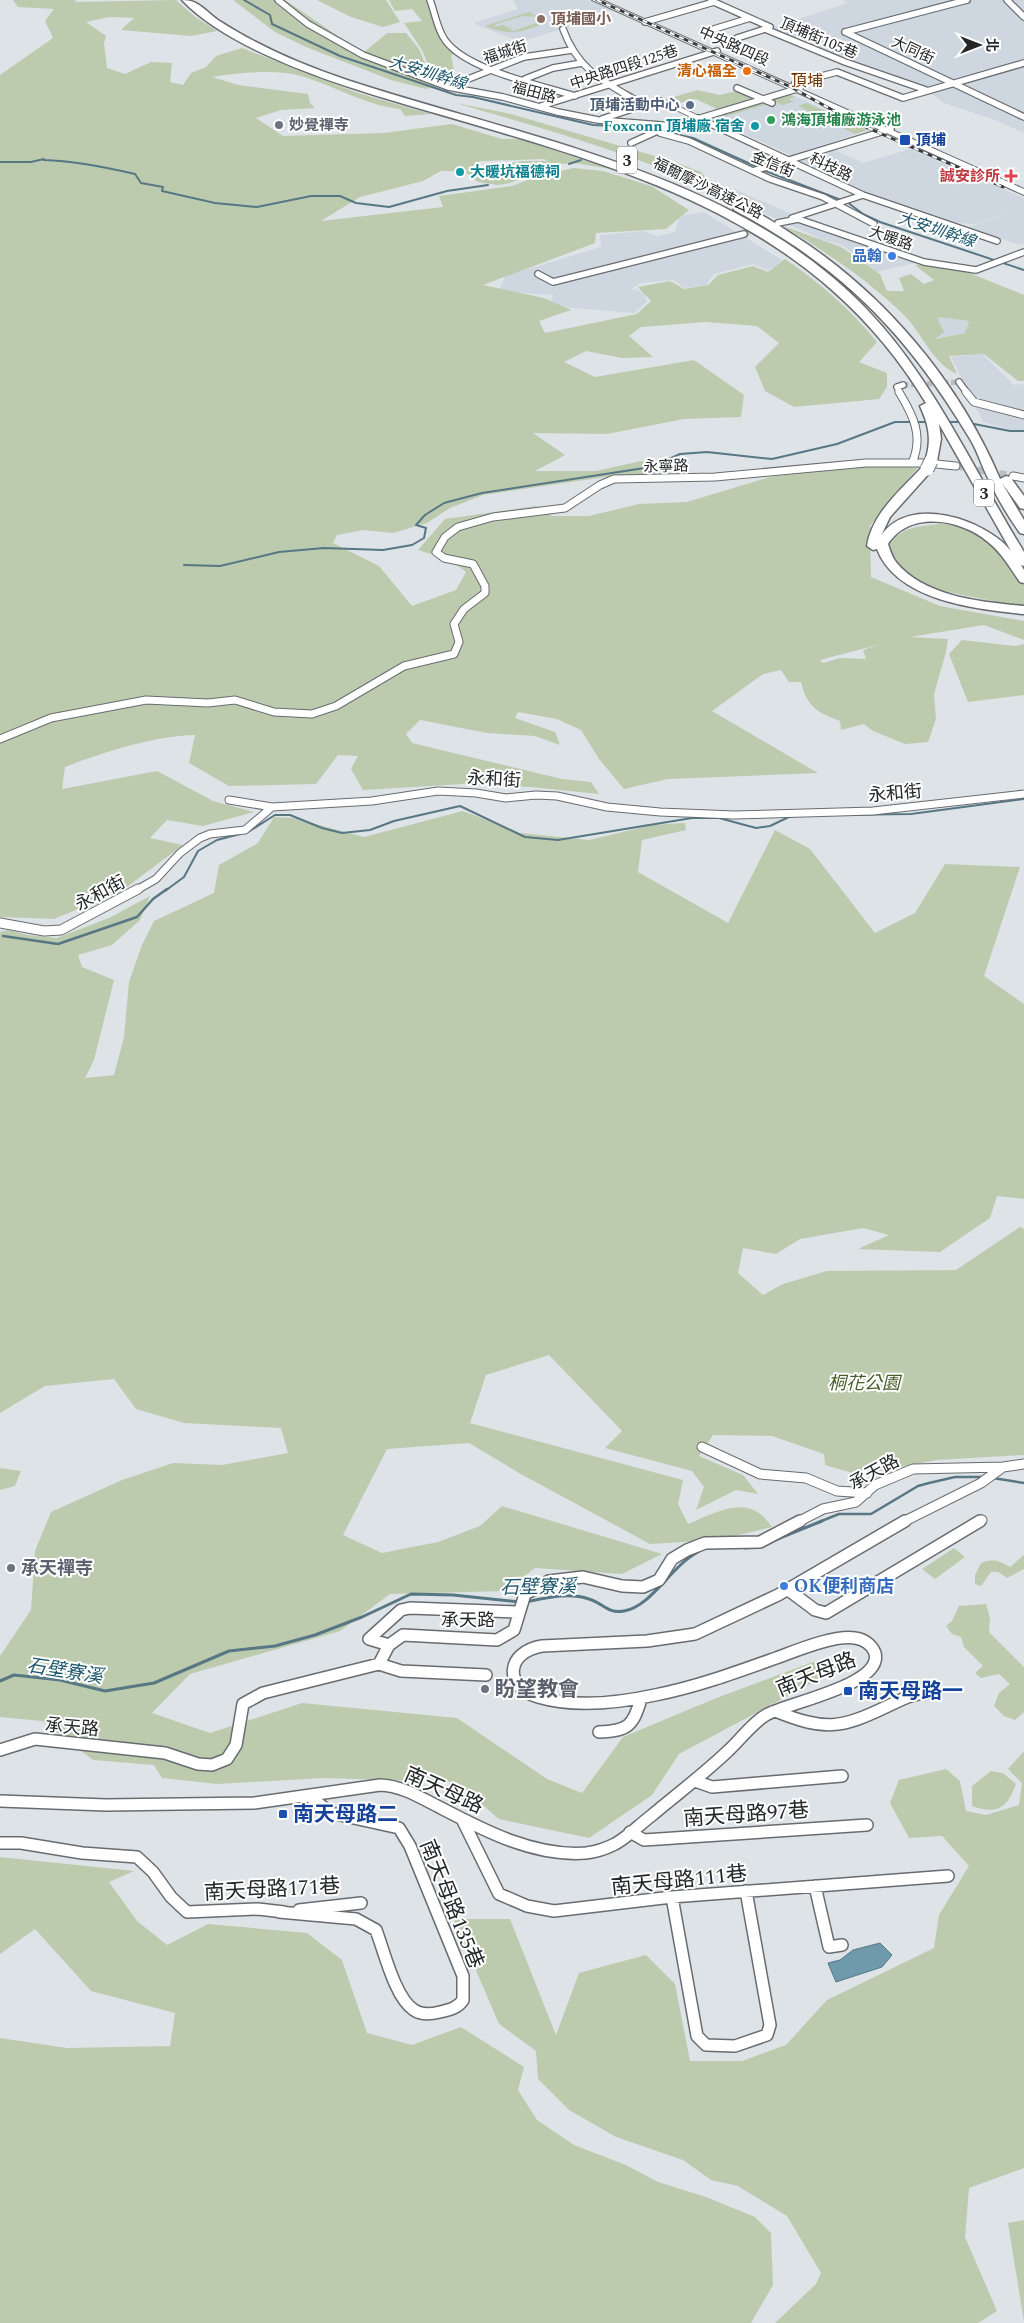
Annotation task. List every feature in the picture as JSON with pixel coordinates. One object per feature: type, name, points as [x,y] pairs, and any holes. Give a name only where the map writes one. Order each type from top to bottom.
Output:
[{"type":"highway","name":"福爾摩沙高速公路","points":[[187,0],[213,20],[275,55],[362,88],[595,157],[646,175],[705,202],[785,247],[846,295],[890,340],[1024,562]]},
{"type":"highway","name":"福爾摩沙高速公路","points":[[200,0],[243,31],[289,53],[374,84],[531,129],[631,162],[680,181],[762,219],[804,246],[840,274],[885,314],[906,338],[976,440],[996,481],[1024,530]]},
{"type":"highway","points":[[939,422],[935,449],[926,464],[883,517],[873,535],[874,550],[880,563],[904,583],[945,601],[981,610],[1024,615]]},
{"type":"highway","points":[[976,440],[1024,505]]},
{"type":"highway","points":[[1024,579],[1002,547],[988,535],[962,522],[932,519],[903,523],[885,535],[882,544],[888,561],[895,569],[922,587],[967,602],[1024,610]]},
{"type":"main road","name":"中央路四段","points":[[596,0],[647,21]]},
{"type":"main road","name":"中央路四段","points":[[603,0],[1024,192]]},
{"type":"main road","name":"中央路四段","points":[[888,130],[1024,187]]},
{"type":"street","name":"福田路","points":[[278,0],[308,24],[363,55],[448,87],[494,95],[598,120],[674,126],[798,89]]},
{"type":"street","points":[[430,0],[446,41],[467,60],[489,69],[575,96]]},
{"type":"street","name":"大同街","points":[[967,0],[845,32],[1024,117]]},
{"type":"street","points":[[1007,0],[1024,17]]},
{"type":"street","points":[[647,21],[713,1]]},
{"type":"street","name":"頂埔街105巷","points":[[713,1],[770,27],[765,29]]},
{"type":"street","points":[[714,28],[750,18]]},
{"type":"street","points":[[564,29],[572,50],[589,72],[644,105],[598,120]]},
{"type":"street","points":[[737,38],[765,29]]},
{"type":"street","name":"頂埔街105巷","points":[[765,29],[814,52],[859,69],[926,90]]},
{"type":"street","name":"福城街","points":[[448,87],[489,69],[524,57],[572,50]]},
{"type":"street","name":"中央路四段125巷","points":[[539,107],[715,52]]},
{"type":"street","points":[[525,79],[553,68],[582,63]]},
{"type":"street","points":[[798,89],[795,83],[837,72],[903,98],[951,82],[1024,63]]},
{"type":"street","points":[[738,88],[772,103]]},
{"type":"street","name":"科技路","points":[[660,100],[863,195],[997,241]]},
{"type":"street","points":[[631,143],[660,128],[674,126]]},
{"type":"street","points":[[753,170],[888,130]]},
{"type":"street","name":"金信街","points":[[660,133],[689,141],[753,170],[837,204],[874,224]]},
{"type":"street","points":[[778,223],[863,195]]},
{"type":"street","name":"大暖路","points":[[792,219],[924,262],[976,270],[1024,252]]},
{"type":"street","points":[[538,274],[553,282],[744,234]]},
{"type":"street","points":[[959,382],[974,402],[1024,415]]},
{"type":"street","points":[[903,385],[897,387],[916,424],[918,435],[916,455],[912,463]]},
{"type":"street","name":"永寧路","points":[[0,739],[51,718],[146,700],[208,703],[235,700],[274,712],[291,714],[312,714],[336,706],[404,666],[454,654],[459,642],[454,624],[464,609],[484,593],[485,586],[473,564],[444,558],[436,552],[438,545],[452,530],[484,517],[549,512],[566,508],[608,480],[717,477],[870,463],[926,464]]},
{"type":"street","points":[[926,464],[956,466]]},
{"type":"street","points":[[1013,476],[1024,478]]},
{"type":"street","name":"永和街","points":[[0,923],[44,931],[61,930],[156,879],[180,852],[200,838],[210,834],[245,830],[272,807],[372,801],[438,791],[476,793],[506,798],[536,795],[557,796],[607,806],[660,812],[734,815],[873,811],[1023,796]]},
{"type":"street","points":[[228,800],[272,807]]},
{"type":"street","points":[[702,1447],[760,1474],[806,1478],[837,1491],[867,1493]]},
{"type":"street","name":"承天路","points":[[389,1645],[403,1635],[497,1640],[514,1630],[524,1594],[548,1581],[583,1577],[622,1586],[643,1587],[659,1580],[672,1559],[687,1550],[705,1543],[760,1542],[823,1509],[856,1502],[875,1485],[912,1469],[1001,1469],[1024,1464]]},
{"type":"street","name":"南天母路","points":[[0,1801],[106,1805],[254,1803],[380,1785],[396,1786],[462,1819],[517,1843],[549,1852],[590,1854],[615,1844],[695,1781],[767,1714],[866,1677],[876,1662],[875,1653],[870,1644],[862,1639],[853,1637],[789,1653],[681,1691],[628,1701],[565,1702],[547,1700],[520,1689],[515,1682],[513,1669],[516,1658],[526,1650],[540,1646],[620,1643],[688,1636],[787,1589],[901,1523],[982,1483],[1001,1469]]},
{"type":"street","points":[[787,1589],[815,1610],[826,1613],[982,1520]]},
{"type":"street","points":[[486,1675],[401,1671],[379,1664],[389,1645],[369,1639],[401,1610],[410,1608],[518,1612]]},
{"type":"street","name":"承天路","points":[[0,1750],[35,1739],[165,1753],[198,1764],[212,1765],[227,1759],[236,1745],[243,1704],[262,1693],[379,1664]]},
{"type":"street","points":[[775,1711],[798,1721],[828,1727],[853,1722],[915,1692],[928,1693]]},
{"type":"street","points":[[599,1732],[619,1732],[628,1728],[638,1711],[641,1699]]},
{"type":"street","points":[[695,1781],[712,1787],[842,1776]]},
{"type":"street","name":"南天母路135巷","points":[[279,1912],[356,1919],[376,1930],[400,1993],[414,2010],[435,2015],[458,2007],[462,2001],[465,1994],[463,1976],[410,1846],[399,1828],[377,1822],[346,1818],[326,1810],[309,1796]]},
{"type":"street","name":"南天母路111巷","points":[[462,1819],[499,1894],[527,1906],[554,1911],[672,1897],[948,1876]]},
{"type":"street","name":"南天母路97巷","points":[[630,1832],[644,1840],[867,1825]]},
{"type":"street","name":"南天母路171巷","points":[[0,1843],[21,1843],[82,1852],[137,1857],[153,1872],[171,1897],[187,1912],[258,1909],[279,1912],[361,1903]]},
{"type":"street","points":[[815,1886],[829,1947],[842,1945]]},
{"type":"street","points":[[672,1897],[697,2036],[706,2045],[734,2046],[767,2035],[770,2025],[746,1891]]},
{"type":"shaded area","name":"頂埔國小","points":[[513,0],[589,0],[612,10],[606,12],[609,14],[520,42],[473,23],[518,9]]},
{"type":"shaded area","points":[[842,0],[1024,0],[1024,133],[995,120],[944,103],[925,89],[865,69],[770,28],[848,3]]},
{"type":"shaded area","points":[[790,94],[870,130],[790,155],[709,118]]},
{"type":"shaded area","points":[[833,149],[863,163],[910,149],[1024,198],[1024,244],[1020,245],[966,228],[1015,211],[975,224],[952,223],[853,187],[798,160],[818,154],[829,154],[827,151]]},
{"type":"shaded area","points":[[734,189],[845,237],[919,262],[877,272],[842,245],[823,240],[726,196],[725,191]]},
{"type":"shaded area","points":[[704,212],[782,260],[775,267],[766,270],[753,264],[714,274],[706,285],[685,288],[673,280],[641,283],[631,289],[644,292],[647,302],[634,313],[550,306],[553,295],[499,291],[505,276],[601,247],[600,235],[643,231],[657,236],[675,232],[680,216]]},
{"type":"shaded area","points":[[936,317],[969,321],[965,333],[932,339]]},
{"type":"shaded area","points":[[982,354],[1014,385],[1024,384],[1024,430],[1012,430],[983,422],[951,357]]},
{"type":"green space","points":[[13,0],[76,0],[75,2],[176,0],[194,16],[217,31],[191,36],[121,30],[134,18],[109,17],[86,22],[106,36],[104,43],[107,68],[125,74],[151,62],[172,63],[170,82],[183,85],[191,73],[206,67],[216,56],[242,48],[358,93],[431,114],[405,116],[400,109],[360,99],[310,79],[288,73],[255,72],[212,77],[238,85],[308,94],[310,103],[315,108],[281,110],[256,118],[283,136],[384,133],[452,124],[502,139],[520,139],[611,169],[574,163],[561,164],[510,183],[498,185],[478,182],[464,171],[441,171],[423,181],[360,197],[321,221],[443,207],[439,196],[512,186],[540,175],[574,168],[603,171],[651,186],[689,210],[666,229],[596,233],[595,243],[483,285],[544,298],[571,310],[539,321],[545,333],[637,314],[651,301],[638,287],[670,281],[684,289],[708,285],[718,275],[753,266],[768,272],[785,259],[834,297],[877,342],[859,362],[887,373],[887,387],[879,399],[794,407],[765,391],[755,367],[779,343],[757,326],[706,322],[641,327],[629,336],[653,357],[622,358],[586,351],[564,362],[595,377],[694,360],[744,395],[741,417],[684,419],[607,434],[533,433],[565,455],[535,471],[596,471],[641,461],[664,468],[648,477],[605,477],[483,495],[450,508],[427,523],[393,533],[363,530],[337,535],[333,543],[379,566],[412,606],[456,590],[466,572],[450,560],[418,550],[445,519],[536,506],[552,516],[589,516],[639,504],[687,502],[770,477],[838,468],[881,465],[918,467],[870,526],[871,577],[940,606],[1024,621],[1024,640],[984,625],[910,637],[948,639],[934,694],[936,719],[928,742],[905,744],[873,731],[864,724],[841,730],[840,721],[814,708],[803,691],[801,682],[789,682],[781,670],[763,674],[712,711],[818,773],[668,779],[624,789],[599,759],[581,730],[557,719],[518,712],[515,718],[555,732],[560,745],[535,736],[487,733],[420,720],[406,734],[412,743],[562,779],[591,782],[599,794],[531,787],[463,784],[363,790],[351,769],[358,756],[338,755],[316,784],[229,786],[189,763],[195,735],[162,738],[129,746],[65,767],[62,789],[157,771],[213,801],[254,812],[203,826],[167,820],[150,838],[183,845],[120,892],[54,919],[0,917],[0,75],[53,38],[45,21],[54,9],[18,7]],"holes":[[[544,159],[548,161],[522,161],[465,171],[481,161]],[[881,644],[863,650],[866,659],[840,658],[823,663],[820,660]]]},
{"type":"green space","points":[[233,0],[285,0],[363,53],[387,33],[406,33],[419,49],[427,68],[429,67],[422,50],[404,23],[422,21],[412,9],[395,11],[389,0],[426,0],[441,42],[455,54],[451,55],[456,81],[426,89],[391,80],[306,47],[275,32]]},
{"type":"green space","points":[[317,0],[386,0],[400,22],[383,27],[351,17]]},
{"type":"green space","points":[[529,12],[532,13],[530,14],[543,17],[546,23],[515,32],[502,31],[485,26]],"holes":[[[523,16],[539,17],[542,21],[513,31],[510,31],[513,29],[502,25],[495,27],[496,24]]]},
{"type":"green space","points":[[697,90],[720,95],[736,91],[753,99],[717,109],[696,99],[675,104],[664,100]]},
{"type":"green space","points":[[790,95],[795,97],[789,99],[794,102],[782,105],[775,102],[723,117],[719,116]]},
{"type":"green space","points":[[456,103],[511,114],[675,162],[701,172],[718,192],[621,154]]},
{"type":"green space","points":[[807,103],[867,130],[855,134],[798,106]]},
{"type":"green space","points":[[783,226],[841,247],[880,274],[887,291],[904,291],[899,278],[911,274],[924,284],[934,280],[915,265],[933,265],[962,270],[1024,295],[1024,381],[1018,381],[984,354],[949,356],[957,374],[949,369],[934,356],[910,322],[890,302],[831,256]],"holes":[[[937,317],[969,321],[965,333],[935,339],[944,332]]]},
{"type":"green space","points":[[939,524],[956,525],[983,537],[996,547],[1024,585],[1024,607],[937,589],[915,578],[905,570],[896,560],[889,546],[894,539],[905,531],[917,527]]},
{"type":"green space","points":[[962,640],[1015,646],[1024,644],[1024,695],[968,702],[949,654]]},
{"type":"green space","name":"桐花公園","points":[[463,811],[520,833],[589,840],[652,825],[685,823],[686,830],[642,840],[638,872],[728,923],[775,830],[810,849],[875,933],[915,913],[945,864],[1020,867],[984,976],[1024,1004],[1024,1199],[997,1196],[990,1218],[940,1252],[858,1249],[889,1235],[863,1228],[800,1239],[776,1254],[743,1248],[738,1273],[763,1295],[783,1284],[827,1271],[956,1270],[1020,1227],[1024,1229],[1024,1455],[937,1460],[859,1475],[825,1465],[824,1454],[772,1436],[713,1435],[699,1456],[743,1475],[758,1494],[736,1490],[696,1510],[704,1487],[692,1471],[605,1448],[622,1431],[549,1355],[486,1375],[470,1423],[683,1480],[678,1504],[688,1524],[722,1510],[743,1508],[753,1510],[763,1516],[772,1527],[717,1540],[650,1544],[519,1473],[469,1443],[387,1449],[343,1535],[382,1553],[438,1542],[480,1526],[502,1506],[662,1554],[622,1574],[535,1568],[505,1591],[390,1594],[340,1631],[190,1674],[152,1713],[210,1733],[302,1703],[457,1718],[547,1779],[582,1793],[623,1737],[714,1699],[813,1662],[842,1663],[829,1674],[679,1754],[652,1795],[589,1838],[499,1819],[456,1782],[323,1778],[217,1784],[162,1778],[154,1765],[93,1760],[42,1721],[0,1717],[0,1656],[31,1610],[35,1551],[51,1512],[122,1480],[173,1463],[222,1465],[288,1453],[281,1428],[184,1423],[136,1409],[114,1379],[45,1386],[0,1413],[0,932],[8,930],[28,935],[57,938],[109,918],[150,896],[140,920],[112,945],[78,955],[82,967],[114,980],[94,1060],[85,1078],[114,1075],[124,1037],[129,982],[142,945],[154,921],[214,893],[219,865],[258,843],[274,817],[293,818],[364,837]]},
{"type":"green space","points":[[0,1468],[21,1471],[15,1486],[0,1490]]},
{"type":"green space","points":[[954,1548],[965,1557],[935,1579],[922,1569]]},
{"type":"green space","points":[[1024,1555],[1024,1569],[1007,1578],[998,1572],[991,1572],[981,1586],[975,1584],[975,1575],[981,1563],[996,1561],[1010,1567]]},
{"type":"green space","points":[[986,1604],[990,1618],[989,1632],[1024,1667],[1024,1712],[1015,1720],[1004,1716],[994,1706],[999,1693],[1010,1684],[999,1674],[981,1678],[975,1673],[983,1666],[964,1647],[961,1637],[952,1634],[946,1626],[952,1621],[959,1606]]},
{"type":"green space","points":[[1024,1751],[1024,2168],[969,2188],[965,2237],[997,2311],[978,2323],[775,2323],[816,2284],[821,2273],[787,2216],[738,2186],[711,2180],[683,2160],[616,2137],[569,2110],[538,2079],[536,2051],[499,2024],[454,1919],[510,1919],[556,2035],[579,1973],[646,1955],[675,1984],[690,2061],[742,2061],[786,2045],[827,2000],[934,1948],[939,1915],[969,1866],[942,1836],[909,1838],[890,1803],[899,1780],[946,1769],[960,1781],[966,1811],[986,1815],[1019,1805],[1022,1783],[1008,1769]]},
{"type":"green space","points":[[991,1771],[1003,1773],[1016,1784],[1013,1792],[1005,1804],[995,1809],[981,1809],[972,1806],[972,1786]]},
{"type":"green space","points":[[0,1857],[134,1871],[109,1882],[137,1921],[167,1945],[208,1924],[307,1933],[342,1960],[367,2033],[412,2045],[461,2027],[524,2067],[518,2090],[537,2120],[574,2145],[626,2165],[658,2182],[706,2197],[755,2217],[771,2233],[773,2285],[751,2323],[0,2323],[0,2038],[67,2048],[170,2046],[175,2013],[91,1991],[35,1929],[0,1954]]},
{"type":"green space","points":[[1024,2220],[1024,2322],[1008,2223]]},
{"type":"water","points":[[880,1943],[892,1955],[882,1967],[836,1982],[828,1963],[840,1960],[853,1950]]},
{"type":"waterway","name":"大安圳幹線","points":[[244,0],[270,15],[272,24],[340,56],[456,95],[473,97],[593,125],[652,128]]},
{"type":"waterway","name":"大安圳幹線","points":[[666,132],[693,138],[757,167]]},
{"type":"waterway","points":[[0,162],[31,162],[44,159]]},
{"type":"waterway","points":[[44,160],[78,163],[124,171],[135,174],[141,183],[163,187],[162,191],[215,203],[257,207],[311,196],[340,196],[356,203],[389,207],[447,191],[488,185]]},
{"type":"waterway","points":[[569,164],[581,160]]},
{"type":"waterway","name":"大安圳幹線","points":[[763,170],[841,200]]},
{"type":"waterway","name":"大安圳幹線","points":[[847,202],[863,214],[880,222],[1024,270]]},
{"type":"waterway","points":[[184,565],[220,566],[279,552],[324,548],[383,550],[412,545],[424,538],[426,528],[416,525],[425,515],[444,503],[482,493],[651,467],[680,454],[707,452],[772,459],[837,444],[895,422],[929,422]]},
{"type":"waterway","points":[[947,422],[961,422]]},
{"type":"waterway","points":[[969,423],[1010,431],[1024,431]]},
{"type":"waterway","points":[[836,815],[911,814],[1024,799]]},
{"type":"waterway","points":[[248,832],[275,815],[290,815],[322,828],[342,833],[370,830],[394,821],[460,806],[525,837],[558,840],[692,818],[719,818],[756,828],[770,826],[791,816]]},
{"type":"waterway","points":[[165,891],[184,877],[198,851],[217,840],[240,834]]},
{"type":"waterway","points":[[3,936],[58,944],[137,917],[153,899],[167,889]]},
{"type":"waterway","name":"石壁寮溪","points":[[819,1522],[839,1514],[871,1514],[918,1486],[929,1483],[955,1477],[986,1477]]},
{"type":"waterway","name":"石壁寮溪","points":[[993,1478],[1024,1483]]},
{"type":"waterway","name":"石壁寮溪","points":[[775,1540],[822,1521]]},
{"type":"waterway","name":"石壁寮溪","points":[[745,1548],[761,1547]]},
{"type":"waterway","name":"石壁寮溪","points":[[525,1602],[557,1596],[573,1596],[594,1601],[613,1611],[624,1611],[644,1602],[679,1566],[698,1552]]},
{"type":"waterway","name":"石壁寮溪","points":[[0,1681],[14,1675],[60,1680],[105,1691],[154,1683],[229,1651],[275,1646],[315,1635],[362,1617],[411,1594],[453,1595],[520,1602]]},
{"type":"tunnel","points":[[744,234],[776,224]]},
{"type":"tunnel","points":[[903,385],[959,382]]},
{"type":"tunnel","points":[[956,466],[1013,476]]},
{"type":"railway","points":[[597,0],[791,87],[852,121],[1003,187]]},
{"type":"place","name":"頂埔國小","points":[[541,19]]},
{"type":"place","name":"清心福全","points":[[747,71]]},
{"type":"place","name":"頂埔活動中心","points":[[690,105]]},
{"type":"place","name":"鴻海頂埔廠游泳池","points":[[771,120]]},
{"type":"place","name":"妙覺禪寺","points":[[279,125]]},
{"type":"place","name":"Foxconn 頂埔廠 宿舍","points":[[755,126]]},
{"type":"place","name":"頂埔","points":[[905,140]]},
{"type":"place","name":"大暖坑福德祠","points":[[460,172]]},
{"type":"place","name":"誠安診所","points":[[1011,176]]},
{"type":"place","name":"品翰","points":[[892,256]]},
{"type":"place","name":"承天禪寺","points":[[11,1568]]},
{"type":"place","name":"OK便利商店","points":[[784,1586]]},
{"type":"place","name":"盼望教會","points":[[485,1689]]},
{"type":"place","name":"南天母路一","points":[[848,1691]]},
{"type":"place","name":"南天母路二","points":[[283,1814]]},
{"type":"district","name":"頂埔","points":[[807,80]]}]
